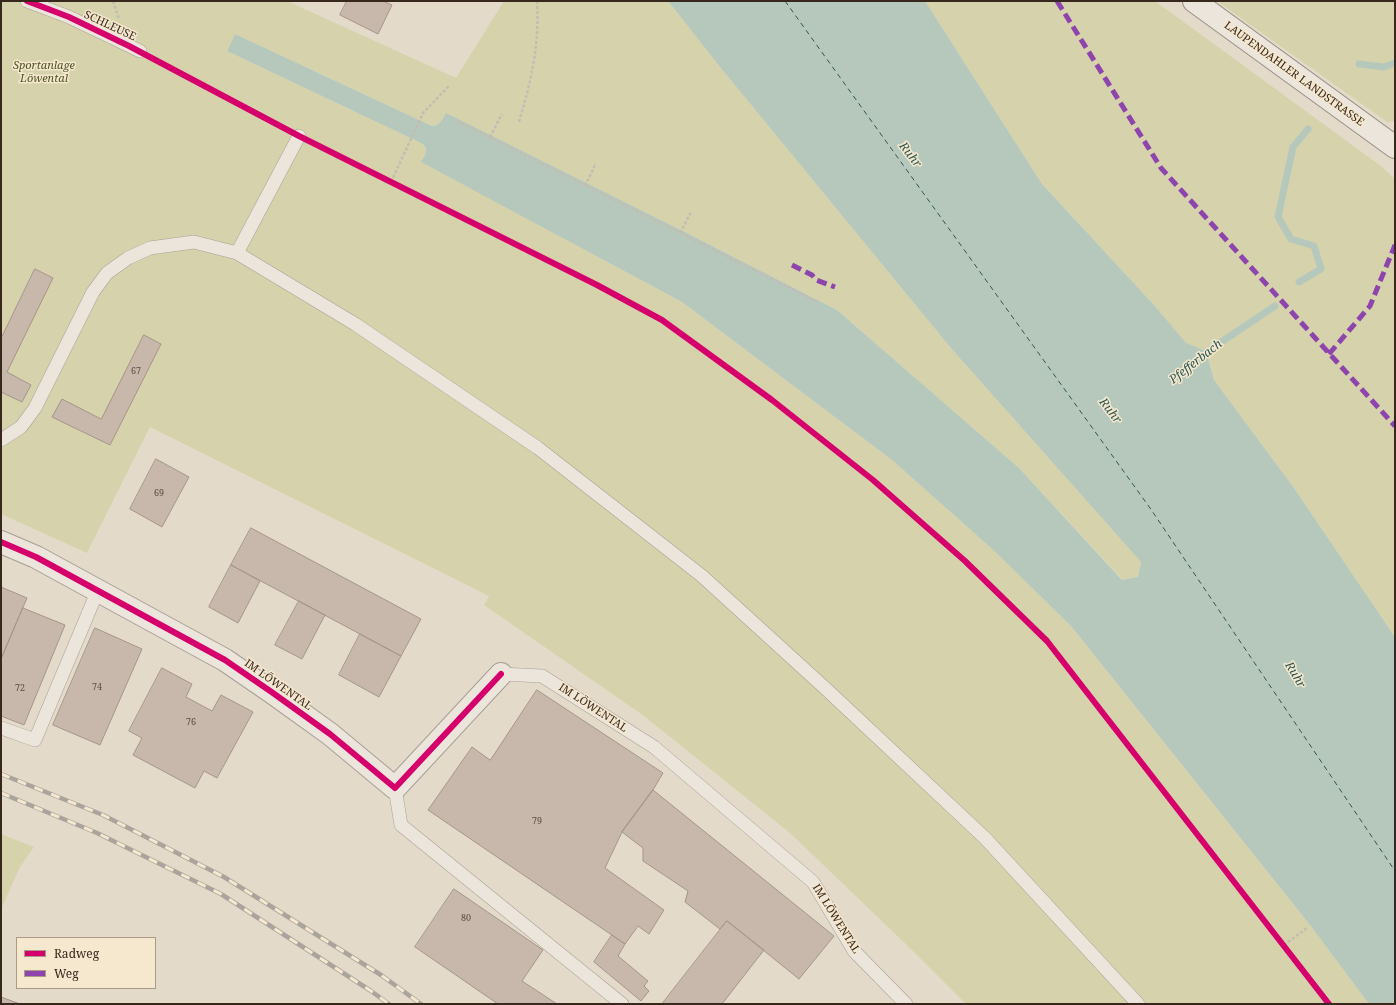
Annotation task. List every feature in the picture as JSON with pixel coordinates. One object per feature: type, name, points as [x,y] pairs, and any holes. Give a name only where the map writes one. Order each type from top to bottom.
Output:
[{"type":"street","name":"LAUPENDAHLER LANDSTRASSE","points":[[1194,1],[1395,147]]},
{"type":"street","name":"IM LÖWENTAL","points":[[1,542],[36,557],[225,660],[274,693],[330,734],[395,788],[501,674]]},
{"type":"lane","name":"SCHLEUSE","points":[[27,1],[68,17],[140,52]]},
{"type":"lane","points":[[237,253],[299,136]]},
{"type":"lane","points":[[1,440],[21,427],[35,408],[93,292],[107,273],[128,258],[150,248],[194,242],[237,253],[355,324],[538,448],[702,576],[826,688],[985,838],[1138,1004]]},
{"type":"lane","points":[[1,728],[35,740],[98,590]]},
{"type":"lane","name":"IM LÖWENTAL","points":[[501,674],[542,676],[654,747],[813,882],[854,951],[906,1004]]},
{"type":"lane","points":[[395,788],[401,825],[622,1004]]},
{"type":"path","points":[[519,122],[533,70],[537,48],[537,1]]},
{"type":"path","points":[[391,182],[424,113],[449,86]]},
{"type":"path","points":[[490,137],[502,114]]},
{"type":"path","points":[[457,121],[818,302]]},
{"type":"path","points":[[585,186],[596,162]]},
{"type":"path","points":[[680,234],[691,212]]},
{"type":"path","points":[[1284,945],[1307,928]]},
{"type":"green space","name":"Sportanlage Löwental","points":[[1,1],[287,1],[456,78],[504,1],[668,1],[720,67],[950,347],[1141,562],[1138,577],[1123,580],[1019,468],[837,310],[681,230],[446,114],[439,123],[432,126],[235,34],[227,51],[423,144],[426,151],[422,162],[682,302],[892,460],[990,547],[1071,626],[1310,925],[1369,1004],[966,1004],[790,833],[644,716],[484,605],[489,596],[150,427],[87,553],[1,514]]},
{"type":"green space","points":[[925,1],[1155,1],[1381,166],[1395,179],[1395,637],[1294,488],[1214,380],[1206,351],[1186,344],[1154,305],[1042,184]]},
{"type":"green space","points":[[1217,1],[1395,1],[1395,121],[1387,122]]},
{"type":"green space","points":[[1,834],[34,847],[20,867],[1,909]]},
{"type":"water","name":"Ruhr","points":[[668,1],[925,1],[1042,184],[1154,305],[1186,343],[1206,351],[1214,380],[1294,488],[1395,637],[1395,1004],[1369,1004],[1310,925],[1071,626],[990,547],[892,460],[682,302],[421,162],[426,151],[423,144],[227,51],[235,34],[432,126],[439,123],[446,113],[681,230],[837,310],[1019,468],[1122,580],[1138,577],[1141,562],[950,347],[720,67]]},
{"type":"building","points":[[347,1],[383,1],[392,5],[378,34],[340,15]]},
{"type":"building","points":[[35,269],[53,278],[7,372],[31,385],[22,402],[1,392],[1,339]]},
{"type":"building","points":[[144,335],[161,344],[110,445],[52,417],[62,399],[101,419]]},
{"type":"building","points":[[156,459],[189,477],[162,527],[130,509]]},
{"type":"building","points":[[251,528],[421,619],[401,656],[231,565]]},
{"type":"building","points":[[231,565],[260,581],[238,623],[209,607]]},
{"type":"building","points":[[1,587],[27,598],[1,659]]},
{"type":"building","points":[[299,601],[325,615],[302,659],[275,645]]},
{"type":"building","points":[[23,608],[65,625],[24,725],[1,716],[1,659]]},
{"type":"building","points":[[95,628],[142,649],[100,745],[53,725]]},
{"type":"building","points":[[360,634],[401,656],[379,697],[339,675]]},
{"type":"building","points":[[162,668],[192,684],[186,697],[212,711],[221,695],[253,712],[217,778],[204,771],[195,788],[133,755],[142,738],[129,731]]},
{"type":"building","points":[[537,690],[663,773],[653,790],[622,832],[605,868],[664,910],[649,934],[638,926],[625,944],[428,810],[472,747],[490,760]]},
{"type":"building","points":[[653,790],[834,936],[799,979],[727,921],[720,929],[685,902],[688,891],[643,861],[643,848],[622,832]]},
{"type":"building","points":[[454,889],[543,950],[522,981],[557,1004],[498,1004],[415,947]]},
{"type":"building","points":[[727,921],[764,950],[722,1004],[662,1004]]},
{"type":"building","points":[[612,935],[625,944],[618,956],[648,981],[644,986],[649,991],[641,1001],[594,962]]},
{"type":"building","points":[[1,997],[20,1004],[1,1004]]},
{"type":"waterway","name":"Pfefferbach","points":[[1359,64],[1384,67],[1395,63]]},
{"type":"waterway","name":"Pfefferbach","points":[[1299,282],[1321,269],[1314,246],[1291,239],[1278,217],[1293,147],[1308,129]]},
{"type":"waterway","name":"Pfefferbach","points":[[1199,357],[1275,306]]},
{"type":"ferry route","points":[[785,1],[1150,508],[1395,871]]},
{"type":"railway","points":[[1,774],[103,815],[224,877],[381,975],[421,1004]]},
{"type":"railway","points":[[1,793],[97,833],[221,894],[389,1004]]},
{"type":"marked path","points":[[1057,1],[1161,168],[1395,426]]},
{"type":"marked path","points":[[1329,354],[1370,306],[1395,245]]},
{"type":"marked path","points":[[792,265],[812,275],[816,280],[835,287]]},
{"type":"cycle path","points":[[27,1],[69,17],[129,46],[299,136],[597,285],[662,320],[772,400],[873,480],[965,561],[1047,641],[1329,1004]]},
{"type":"cycle path","points":[[1,542],[36,557],[225,660],[330,734],[395,788],[501,674]]}]
